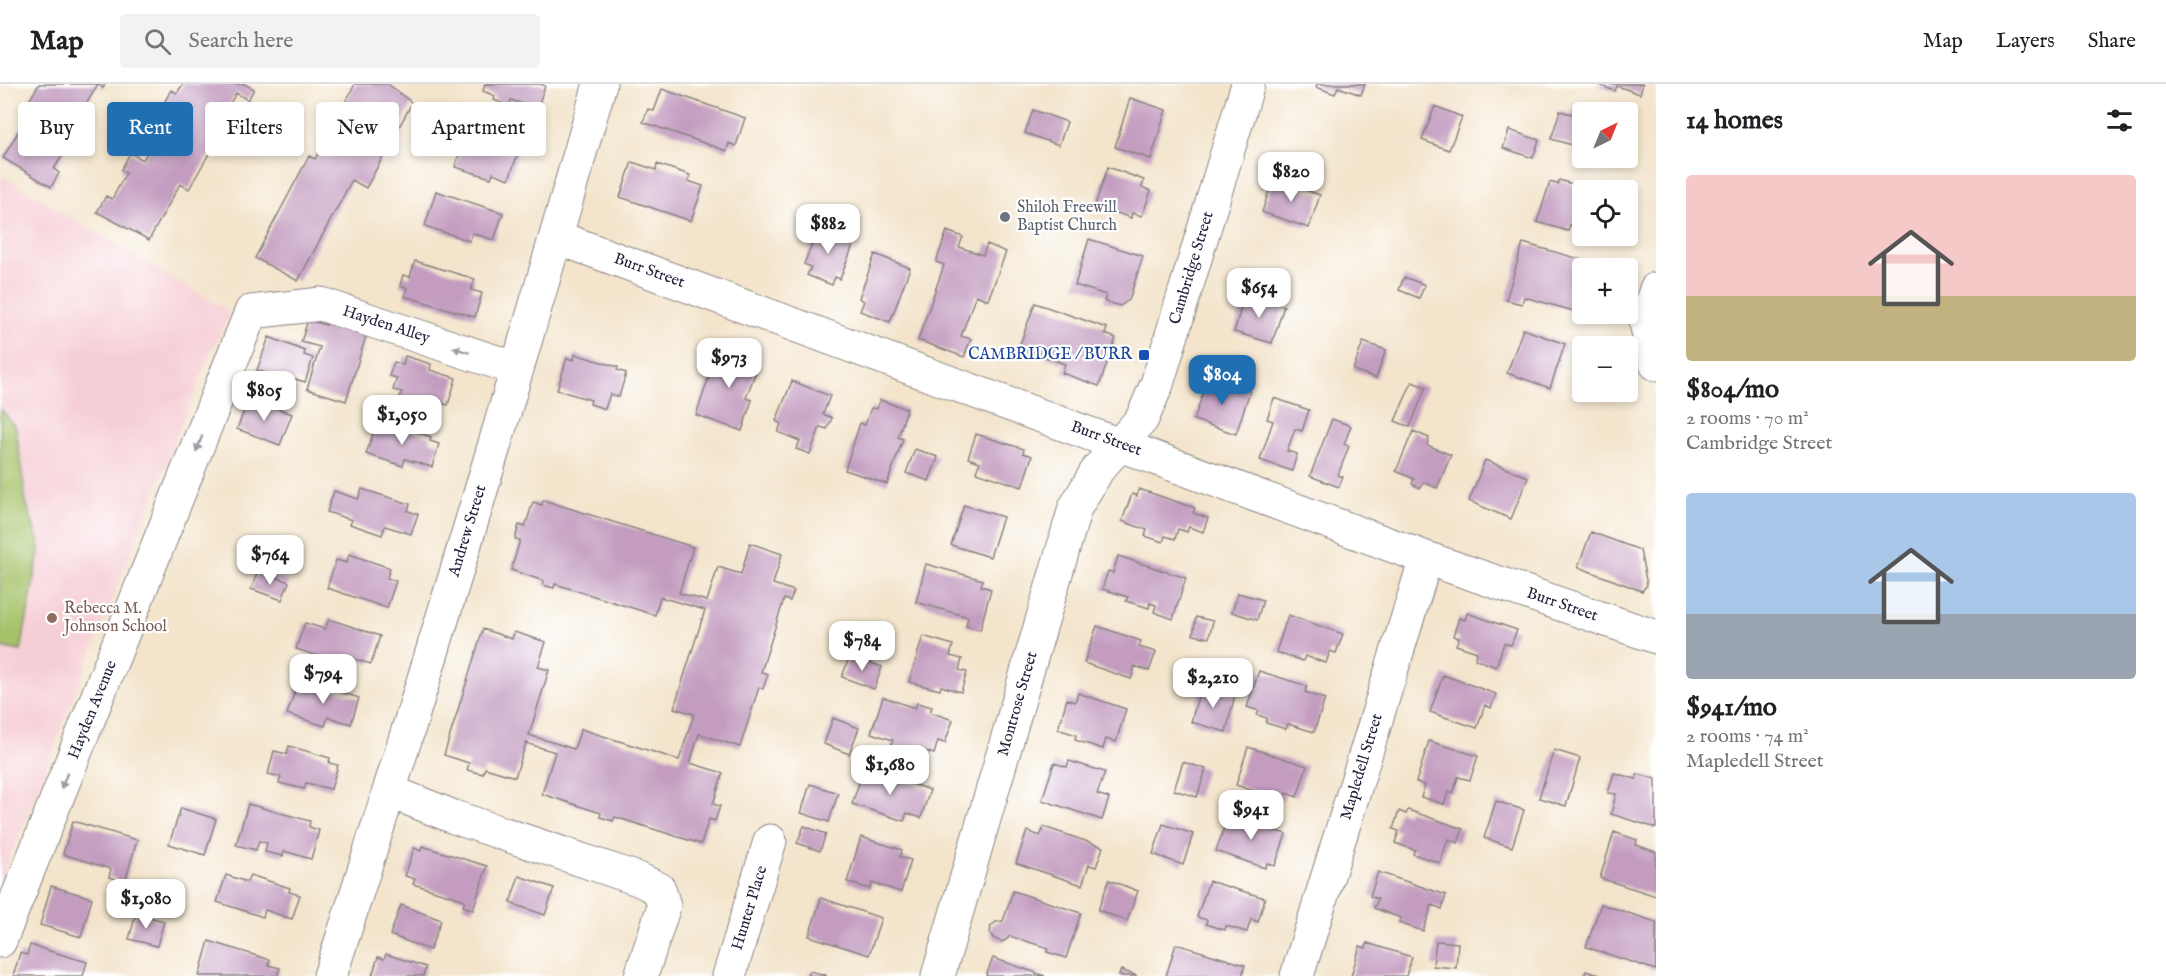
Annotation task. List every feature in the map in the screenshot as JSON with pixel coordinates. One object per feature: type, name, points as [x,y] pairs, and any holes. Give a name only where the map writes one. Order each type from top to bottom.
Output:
[{"type":"street","name":"Andrew Street","points":[[330,976],[389,791],[517,369],[600,84]]},
{"type":"street","name":"Cambridge Street","points":[[1120,444],[1142,418],[1156,384],[1248,84]]},
{"type":"street","name":"Burr Street","points":[[556,237],[1426,558],[1656,637]]},
{"type":"street","points":[[1656,289],[1646,323],[1656,364]]},
{"type":"street","name":"Hayden Alley","points":[[251,312],[321,304],[517,369]]},
{"type":"street","name":"Hayden Avenue","points":[[0,940],[251,312]]},
{"type":"street","name":"Montrose Street","points":[[938,976],[1075,508],[1098,469],[1120,444]]},
{"type":"street","name":"Mapledell Street","points":[[1297,976],[1426,558]]},
{"type":"street","points":[[389,791],[465,821],[638,879],[659,889],[664,906],[641,976]]},
{"type":"street","name":"Hunter Place","points":[[729,976],[770,841]]},
{"type":"shaded area","name":"Rebecca M. Johnson School","points":[[0,175],[231,313],[210,353],[0,883]]},
{"type":"green space","points":[[0,408],[16,428],[26,503],[40,546],[21,651],[0,647]]},
{"type":"building","points":[[39,84],[98,84],[88,102],[34,102],[30,99]]},
{"type":"building","points":[[183,84],[244,84],[254,89],[248,100],[236,93],[231,102],[205,102],[205,156],[208,156],[189,189],[180,184],[149,240],[97,212],[106,196],[112,199],[126,173],[121,170],[128,156],[136,156],[143,160],[145,156],[193,156],[193,102],[165,102],[171,90],[177,93]]},
{"type":"building","points":[[355,84],[388,84],[411,102],[411,105],[399,127],[399,102],[345,102]]},
{"type":"building","points":[[485,84],[540,84],[545,86],[539,102],[511,100],[510,102],[499,102],[494,100],[495,96],[483,91]]},
{"type":"building","points":[[1317,84],[1365,84],[1361,95],[1338,87],[1335,94],[1316,87]]},
{"type":"building","points":[[1596,84],[1643,84],[1640,94],[1617,86],[1615,91]]},
{"type":"building","points":[[662,89],[745,118],[736,146],[729,143],[727,151],[643,122],[648,109],[654,111]]},
{"type":"building","points":[[1130,98],[1166,110],[1151,159],[1115,147]]},
{"type":"building","points":[[1435,106],[1462,117],[1449,150],[1422,140]]},
{"type":"building","points":[[1033,110],[1067,122],[1059,145],[1025,133]]},
{"type":"building","points":[[1560,111],[1572,114],[1572,145],[1551,139]]},
{"type":"building","points":[[1509,130],[1539,140],[1533,158],[1503,148]]},
{"type":"building","points":[[18,132],[18,156],[62,156],[54,169],[59,173],[51,187],[3,158]]},
{"type":"building","points":[[309,156],[315,159],[317,156],[383,156],[366,188],[352,180],[298,281],[255,258]]},
{"type":"building","points":[[459,156],[517,156],[509,179],[493,173],[491,178],[455,167]]},
{"type":"building","points":[[632,162],[656,170],[657,164],[690,175],[688,181],[703,186],[691,221],[620,197]]},
{"type":"building","points":[[1108,167],[1144,180],[1142,187],[1151,191],[1142,216],[1132,213],[1131,218],[1095,205]]},
{"type":"building","points":[[1273,179],[1320,195],[1309,228],[1262,212]]},
{"type":"building","points":[[1559,180],[1572,184],[1572,226],[1570,225],[1568,231],[1537,222],[1550,182],[1557,184]]},
{"type":"building","points":[[436,191],[503,213],[494,240],[472,233],[470,241],[425,226]]},
{"type":"building","points":[[819,226],[855,240],[840,279],[835,277],[832,285],[807,275],[811,267],[804,264]]},
{"type":"building","points":[[947,231],[963,237],[959,247],[983,255],[987,244],[1006,252],[988,300],[976,295],[961,336],[971,339],[964,357],[918,340],[944,265],[936,262]]},
{"type":"building","points":[[1089,239],[1143,256],[1129,300],[1120,306],[1104,301],[1106,295],[1075,285]]},
{"type":"building","points":[[1523,243],[1576,258],[1572,258],[1572,310],[1524,297],[1522,304],[1506,300]]},
{"type":"building","points":[[875,254],[910,268],[890,322],[860,311],[864,301],[859,298]]},
{"type":"building","points":[[415,261],[475,279],[471,290],[482,293],[475,317],[404,296],[407,288],[400,286],[403,275],[410,277]]},
{"type":"building","points":[[1404,277],[1425,285],[1419,298],[1399,290]]},
{"type":"building","points":[[1245,294],[1284,306],[1272,343],[1234,332]]},
{"type":"building","points":[[1035,303],[1107,328],[1105,334],[1116,338],[1099,386],[1062,373],[1065,364],[1019,347]]},
{"type":"building","points":[[308,320],[326,325],[327,321],[367,333],[346,401],[307,389],[320,347],[301,342]]},
{"type":"building","points":[[1523,329],[1565,344],[1550,388],[1507,373]]},
{"type":"building","points":[[269,337],[305,351],[304,355],[313,358],[305,382],[295,379],[293,383],[257,370]]},
{"type":"building","points":[[726,342],[750,351],[746,363],[758,366],[746,398],[752,400],[742,431],[696,415],[711,371],[716,373]]},
{"type":"building","points":[[1363,342],[1386,350],[1376,378],[1353,370]]},
{"type":"building","points":[[575,354],[618,367],[617,370],[626,373],[619,397],[610,394],[605,409],[590,404],[591,400],[557,390],[567,358],[574,360]]},
{"type":"building","points":[[405,356],[431,364],[430,370],[456,378],[448,405],[422,398],[421,402],[400,397],[402,392],[393,390],[397,378],[389,376],[394,362],[403,365]]},
{"type":"building","points":[[1208,378],[1250,391],[1236,434],[1194,420]]},
{"type":"building","points":[[792,381],[830,396],[823,414],[832,418],[827,429],[820,427],[810,454],[796,449],[800,441],[778,432],[781,424],[776,421]]},
{"type":"building","points":[[1412,382],[1426,387],[1410,427],[1395,421]]},
{"type":"building","points":[[249,398],[292,414],[280,445],[237,429]]},
{"type":"building","points":[[1274,398],[1309,410],[1302,431],[1295,429],[1287,451],[1297,454],[1292,471],[1260,460],[1273,421],[1267,419]]},
{"type":"building","points":[[880,400],[907,409],[898,437],[903,439],[887,484],[845,470],[860,423],[865,425],[871,408],[877,409]]},
{"type":"building","points":[[1332,419],[1351,426],[1344,444],[1349,446],[1338,475],[1343,477],[1339,487],[1310,476]]},
{"type":"building","points":[[389,423],[431,437],[430,441],[439,444],[432,467],[405,459],[403,466],[366,454],[375,428],[386,431]]},
{"type":"building","points":[[1413,431],[1429,438],[1427,445],[1451,455],[1437,488],[1423,482],[1420,488],[1412,484],[1414,479],[1396,471]]},
{"type":"building","points":[[976,434],[1024,449],[1023,453],[1032,456],[1022,487],[976,472],[980,462],[968,458]]},
{"type":"building","points":[[915,449],[938,457],[929,481],[906,473]]},
{"type":"building","points":[[1485,460],[1528,477],[1511,519],[1469,501]]},
{"type":"building","points":[[362,489],[410,504],[408,511],[418,514],[411,534],[385,526],[382,535],[350,524],[352,520],[327,512],[334,491],[358,499]]},
{"type":"building","points":[[1139,489],[1195,508],[1193,513],[1208,518],[1203,532],[1189,527],[1187,532],[1178,529],[1175,539],[1165,536],[1163,542],[1145,536],[1147,530],[1122,521],[1132,494],[1137,496]]},
{"type":"building","points":[[543,500],[693,547],[679,593],[707,601],[718,567],[741,574],[750,543],[782,554],[773,584],[794,591],[790,601],[784,599],[761,672],[768,674],[763,689],[759,687],[740,747],[699,734],[690,763],[723,773],[713,804],[720,806],[715,821],[709,819],[701,844],[615,817],[613,821],[600,817],[601,813],[542,794],[555,752],[526,743],[515,777],[485,768],[483,774],[467,770],[469,763],[444,755],[483,629],[512,639],[514,632],[546,642],[538,667],[549,670],[529,735],[574,749],[581,729],[679,760],[694,714],[674,708],[705,610],[660,597],[655,615],[555,584],[554,588],[543,585],[544,581],[511,570],[520,540],[515,539],[519,525],[525,527],[533,502],[542,505]]},
{"type":"building","points":[[964,505],[1003,517],[990,557],[951,545]]},
{"type":"building","points":[[1591,532],[1640,550],[1647,585],[1642,591],[1578,567]]},
{"type":"building","points":[[349,554],[390,568],[387,578],[396,581],[387,608],[327,588],[336,560],[347,563]]},
{"type":"building","points":[[1118,556],[1186,578],[1173,619],[1154,612],[1156,605],[1150,603],[1149,608],[1126,601],[1128,597],[1102,589],[1108,571],[1113,573]]},
{"type":"building","points":[[926,564],[983,580],[981,586],[991,589],[980,630],[966,626],[968,617],[916,602]]},
{"type":"building","points":[[258,571],[289,582],[282,600],[251,589]]},
{"type":"building","points":[[1238,593],[1263,600],[1257,620],[1232,612]]},
{"type":"building","points":[[1467,613],[1517,630],[1511,645],[1504,643],[1496,667],[1475,659],[1477,652],[1456,645],[1459,638],[1453,636],[1459,618],[1465,620]]},
{"type":"building","points":[[1288,615],[1343,634],[1336,653],[1330,651],[1326,663],[1305,656],[1303,661],[1276,652]]},
{"type":"building","points":[[1196,617],[1213,621],[1209,638],[1193,635]]},
{"type":"building","points":[[329,619],[380,636],[371,664],[345,656],[343,664],[296,649],[305,623],[325,629]]},
{"type":"building","points":[[1097,626],[1141,641],[1139,647],[1156,652],[1149,671],[1135,666],[1131,679],[1084,663]]},
{"type":"building","points":[[923,636],[953,645],[950,656],[962,659],[959,670],[967,672],[961,692],[941,686],[940,690],[909,682]]},
{"type":"building","points":[[850,655],[882,667],[874,689],[842,677]]},
{"type":"building","points":[[1259,671],[1307,686],[1305,692],[1325,699],[1314,732],[1288,724],[1286,729],[1266,723],[1267,718],[1257,715],[1259,711],[1247,707]]},
{"type":"building","points":[[1443,675],[1496,694],[1491,708],[1485,705],[1477,728],[1430,712]]},
{"type":"building","points":[[310,682],[359,698],[351,724],[328,717],[325,726],[287,714],[296,688],[306,691]]},
{"type":"building","points":[[1201,686],[1235,695],[1226,732],[1191,722]]},
{"type":"building","points":[[1078,693],[1126,709],[1116,742],[1106,739],[1103,749],[1075,740],[1076,735],[1058,729],[1067,699],[1075,702]]},
{"type":"building","points":[[883,697],[915,708],[917,703],[932,707],[930,712],[953,720],[945,743],[938,741],[934,754],[912,747],[910,752],[891,746],[893,740],[871,733]]},
{"type":"building","points":[[833,718],[859,728],[849,754],[824,744]]},
{"type":"building","points":[[1429,741],[1478,756],[1470,780],[1458,777],[1453,793],[1449,791],[1444,804],[1421,797],[1425,785],[1416,782]]},
{"type":"building","points":[[289,746],[330,758],[329,763],[338,765],[331,789],[306,783],[304,789],[279,783],[281,777],[268,774],[274,751],[287,754]]},
{"type":"building","points":[[1248,747],[1307,766],[1297,797],[1286,793],[1283,801],[1236,785]]},
{"type":"building","points":[[1554,750],[1580,758],[1566,806],[1539,798]]},
{"type":"building","points":[[1069,761],[1105,772],[1097,794],[1109,798],[1102,820],[1042,800],[1054,763],[1067,767]]},
{"type":"building","points":[[1183,762],[1206,769],[1197,797],[1174,790]]},
{"type":"building","points":[[864,768],[930,790],[921,818],[907,813],[904,821],[852,804]]},
{"type":"building","points":[[1614,773],[1636,779],[1638,774],[1656,779],[1656,828],[1611,814],[1616,794],[1608,793]]},
{"type":"building","points":[[810,784],[838,793],[829,822],[801,813]]},
{"type":"building","points":[[1496,801],[1524,810],[1512,847],[1484,838]]},
{"type":"building","points":[[248,804],[310,821],[309,827],[319,830],[311,859],[284,851],[283,856],[265,852],[267,843],[259,841],[256,850],[236,845]]},
{"type":"building","points":[[181,808],[216,819],[205,855],[169,844]]},
{"type":"building","points":[[1408,810],[1463,829],[1458,843],[1448,839],[1440,863],[1413,854],[1415,850],[1395,843],[1399,831],[1393,829],[1399,811],[1406,814]]},
{"type":"building","points":[[1229,813],[1249,820],[1251,815],[1275,824],[1273,830],[1286,834],[1275,866],[1267,863],[1265,868],[1216,851]]},
{"type":"building","points":[[73,821],[137,840],[125,882],[109,877],[111,869],[63,854]]},
{"type":"building","points":[[1163,824],[1193,834],[1183,865],[1153,854]]},
{"type":"building","points":[[804,826],[826,834],[820,851],[797,843]]},
{"type":"building","points":[[1044,827],[1103,847],[1096,867],[1089,865],[1082,885],[1016,863],[1027,831],[1040,836]]},
{"type":"building","points":[[1614,832],[1637,840],[1636,845],[1656,852],[1656,896],[1600,878]]},
{"type":"building","points":[[861,837],[902,850],[900,857],[911,860],[901,892],[872,883],[870,889],[847,882]]},
{"type":"building","points":[[422,846],[487,866],[473,910],[463,906],[465,900],[413,884],[415,879],[405,876],[414,848],[421,851]]},
{"type":"building","points":[[1378,872],[1446,895],[1442,909],[1432,905],[1423,931],[1399,923],[1401,918],[1374,908],[1378,899],[1370,896]]},
{"type":"building","points":[[226,875],[247,882],[250,875],[290,888],[289,892],[300,895],[292,919],[265,910],[263,917],[217,902]]},
{"type":"building","points":[[519,876],[554,888],[545,915],[510,903]]},
{"type":"building","points":[[1109,880],[1138,891],[1127,921],[1098,910]]},
{"type":"building","points":[[1209,881],[1265,898],[1258,922],[1251,919],[1247,932],[1226,926],[1225,930],[1206,924],[1207,920],[1197,917]]},
{"type":"building","points":[[51,886],[92,898],[81,937],[40,925]]},
{"type":"building","points":[[1013,891],[1081,913],[1066,958],[1047,952],[1048,948],[1010,936],[1001,942],[993,938],[990,933],[991,926],[1003,921]]},
{"type":"building","points":[[821,898],[881,918],[869,955],[809,936]]},
{"type":"building","points":[[1601,904],[1656,922],[1656,970],[1586,947]]},
{"type":"building","points":[[401,905],[441,920],[430,950],[390,935]]},
{"type":"building","points":[[136,914],[164,921],[157,946],[129,939]]},
{"type":"building","points":[[209,941],[270,960],[268,965],[280,968],[277,976],[199,976]]},
{"type":"building","points":[[1436,941],[1458,943],[1456,968],[1433,966]]},
{"type":"building","points":[[1367,943],[1412,957],[1406,976],[1351,976],[1360,946],[1366,948]]},
{"type":"building","points":[[1176,944],[1245,965],[1242,976],[1166,976]]},
{"type":"building","points":[[30,945],[87,962],[83,976],[13,976],[20,953],[27,955]]},
{"type":"building","points":[[386,954],[426,967],[423,976],[372,976],[378,957],[384,959]]},
{"type":"building","points":[[993,958],[1045,976],[986,976]]},
{"type":"building","points":[[1121,970],[1137,976],[1119,976]]},
{"type":"building","points":[[810,971],[826,975],[826,976],[808,976]]},
{"type":"building","points":[[1586,971],[1600,975],[1600,976],[1584,976]]},
{"type":"place","name":"Shiloh Freewill Baptist Church","points":[[1005,217]]},
{"type":"place","name":"CAMBRIDGE / BURR","points":[[1144,355]]},
{"type":"place","name":"Rebecca M. Johnson School","points":[[52,618]]}]
